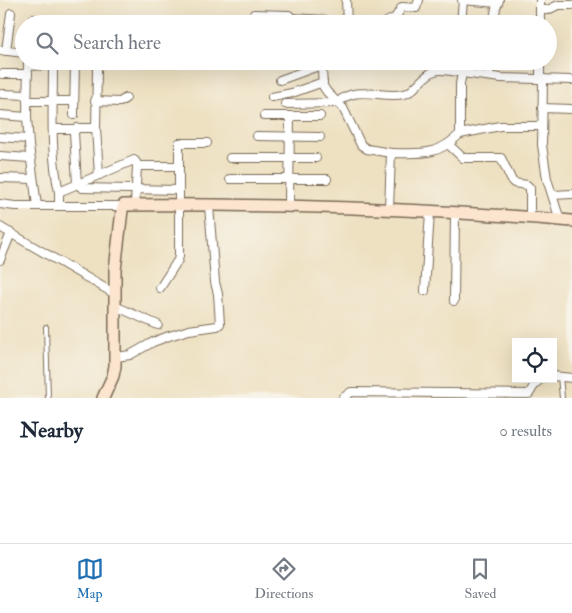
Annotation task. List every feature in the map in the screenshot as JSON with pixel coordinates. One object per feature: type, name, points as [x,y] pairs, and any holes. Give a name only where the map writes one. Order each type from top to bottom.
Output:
[{"type":"street","points":[[346,0],[347,15]]},
{"type":"street","points":[[397,15],[402,7],[416,8],[419,0]]},
{"type":"street","points":[[461,15],[462,0],[499,2],[495,15]]},
{"type":"street","points":[[540,0],[540,15]]},
{"type":"street","points":[[540,10],[548,10],[558,5],[572,6]]},
{"type":"street","points":[[3,51],[11,14]]},
{"type":"street","points":[[254,14],[289,15]]},
{"type":"street","points":[[28,70],[26,117],[37,206]]},
{"type":"street","points":[[52,70],[55,176],[59,192],[59,205]]},
{"type":"street","points":[[74,115],[75,70]]},
{"type":"street","points":[[97,70],[96,128],[99,175]]},
{"type":"street","points":[[280,80],[306,70]]},
{"type":"street","points":[[322,70],[322,82],[327,92],[343,108],[361,145],[367,149],[391,153],[432,152],[449,145],[460,134],[500,126],[541,126]]},
{"type":"street","points":[[285,104],[337,103],[344,96],[362,92],[404,94],[411,91],[428,74],[447,70],[489,76],[572,80]]},
{"type":"street","points":[[489,70],[489,76]]},
{"type":"street","points":[[540,70],[542,145],[546,171],[553,195],[566,221]]},
{"type":"street","points":[[460,134],[460,84],[462,72]]},
{"type":"street","points":[[2,74],[28,74]]},
{"type":"street","points":[[272,98],[322,82]]},
{"type":"street","points":[[2,94],[53,101],[73,101]]},
{"type":"street","points":[[96,101],[120,102],[126,98]]},
{"type":"street","points":[[542,108],[572,109]]},
{"type":"street","points":[[0,116],[26,117]]},
{"type":"street","points":[[264,116],[320,116]]},
{"type":"street","points":[[289,206],[290,116]]},
{"type":"street","points":[[53,129],[96,128]]},
{"type":"street","points":[[75,129],[77,184],[82,188],[178,190]]},
{"type":"street","points":[[257,136],[320,137]]},
{"type":"street","points":[[0,137],[28,139]]},
{"type":"street","points":[[160,288],[178,260],[179,143],[207,143]]},
{"type":"street","points":[[449,145],[463,158],[502,158],[512,182],[527,185],[530,188],[530,218]]},
{"type":"street","points":[[389,210],[391,153]]},
{"type":"street","points":[[0,156],[30,158]]},
{"type":"street","points":[[230,158],[316,158]]},
{"type":"street","points":[[59,192],[134,160],[136,162],[135,205]]},
{"type":"street","points":[[136,166],[178,166]]},
{"type":"street","points":[[0,178],[34,179]]},
{"type":"street","points":[[230,179],[327,179]]},
{"type":"street","points":[[553,195],[572,194]]},
{"type":"street","points":[[0,204],[37,206],[289,206],[455,213],[566,221]]},
{"type":"street","points":[[103,398],[113,376],[116,357],[115,270],[123,206]]},
{"type":"street","points":[[116,357],[130,355],[169,336],[220,324],[209,206]]},
{"type":"street","points":[[425,291],[430,212]]},
{"type":"street","points":[[454,301],[455,213]]},
{"type":"street","points":[[0,227],[115,294]]},
{"type":"street","points":[[0,260],[11,233]]},
{"type":"street","points":[[115,306],[158,325]]},
{"type":"street","points":[[557,376],[572,378]]},
{"type":"street","points":[[343,398],[351,392],[442,396],[530,396],[536,383]]},
{"type":"lane","points":[[46,326],[48,398]]},
{"type":"lane","points":[[557,376],[562,398]]}]
